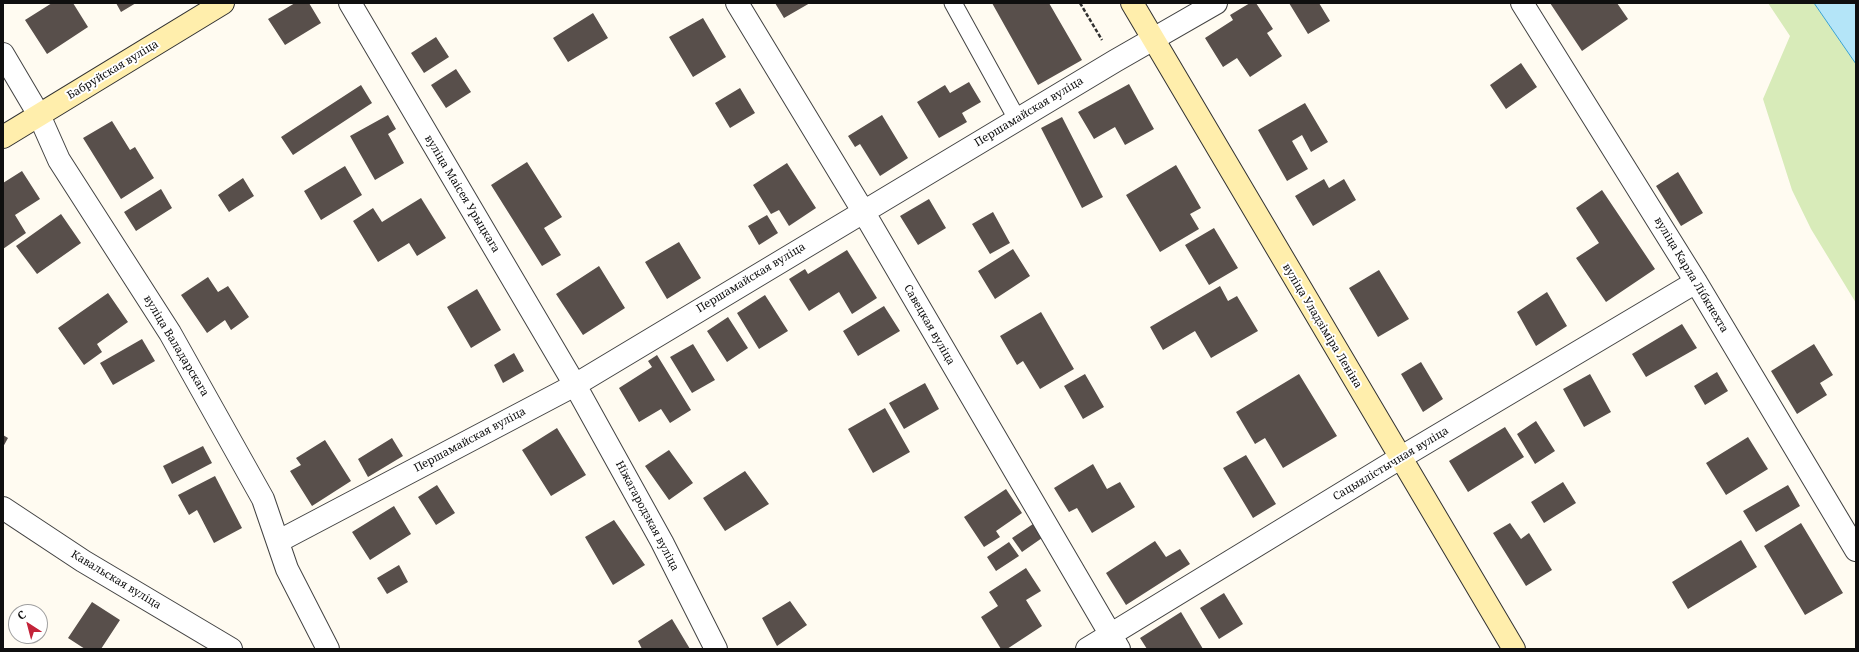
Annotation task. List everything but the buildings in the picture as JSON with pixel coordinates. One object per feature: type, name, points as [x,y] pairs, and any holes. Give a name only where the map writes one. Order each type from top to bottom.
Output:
[{"type":"main road","name":"Бабруйская вуліца","points":[[3,137],[223,3]]},
{"type":"main road","name":"вуліца Уладзіміра Леніна","points":[[1132,3],[1514,649]]},
{"type":"street","name":"вуліца Маісея Урыцкага","points":[[350,3],[575,385]]},
{"type":"street","name":"Савецкая вуліца","points":[[737,3],[863,211],[1115,642]]},
{"type":"street","name":"Першамайская вуліца","points":[[279,541],[575,385],[1017,119],[1216,3]]},
{"type":"street","name":"вуліца Карла Лібкнехта","points":[[1522,3],[1696,282],[1856,550]]},
{"type":"street","name":"вуліца Валадарскага","points":[[3,54],[39,115],[59,160],[174,340],[263,499],[279,541],[287,569],[328,649]]},
{"type":"street","name":"Сацыялістычная вуліца","points":[[1087,649],[1115,642],[1400,458],[1696,282]]},
{"type":"street","name":"Ніжагародзкая вуліца","points":[[575,385],[662,542],[716,649]]},
{"type":"street","name":"Кавальская вуліца","points":[[3,508],[83,561],[231,649]]},
{"type":"lane","points":[[953,3],[1017,119]]},
{"type":"path","points":[[1080,3],[1115,61]]},
{"type":"green space","points":[[1768,3],[1814,3],[1856,64],[1856,303],[1811,229],[1792,190],[1763,99],[1790,36]]},
{"type":"water","points":[[1814,3],[1856,3],[1856,64]]}]
